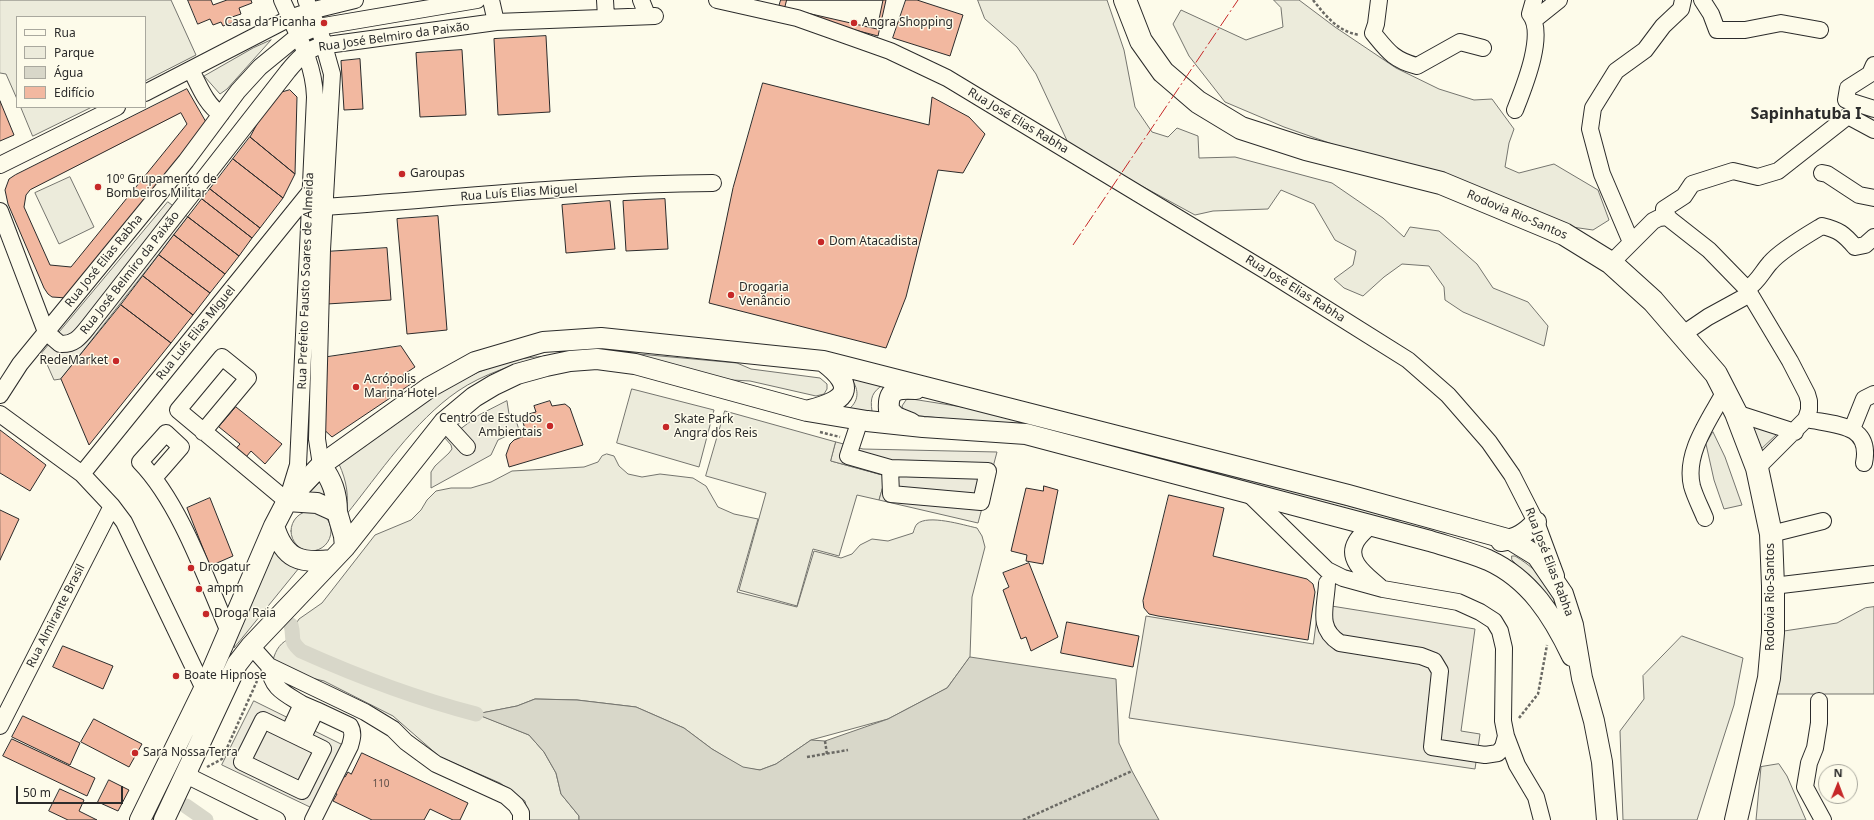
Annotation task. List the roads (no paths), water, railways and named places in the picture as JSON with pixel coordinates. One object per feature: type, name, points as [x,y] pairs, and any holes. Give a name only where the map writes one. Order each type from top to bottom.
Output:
[{"type":"highway","name":"Rodovia Rio-Santos","points":[[1125,0],[1141,41],[1163,72],[1198,102],[1241,128],[1306,149],[1441,183],[1564,234],[1610,263],[1653,301],[1716,374],[1736,413],[1757,468],[1771,534],[1773,586],[1769,678],[1764,705],[1748,762],[1736,820]]},
{"type":"highway","name":"Rodovia Rio-Santos","points":[[1727,820],[1748,762]]},
{"type":"main road","points":[[140,820],[204,689],[274,526],[287,500],[321,464],[430,387],[475,362],[543,342],[601,338],[823,361],[1348,495],[1511,540],[1537,556],[1563,594]]},
{"type":"main road","points":[[168,818],[198,774],[237,664],[251,646],[339,554],[444,422],[474,397],[517,374],[552,364],[597,359],[635,364],[806,411],[860,420],[923,427],[1026,434],[1430,541],[1488,560],[1517,577],[1538,598],[1559,629],[1582,678]]},
{"type":"main road","points":[[806,411],[833,403],[840,398],[844,391],[843,381],[839,374],[823,361]]},
{"type":"main road","points":[[923,427],[896,417],[889,410],[888,402],[891,393],[900,388],[932,389]]},
{"type":"main road","points":[[321,464],[334,485],[337,512],[344,536],[339,554]]},
{"type":"main road","points":[[287,500],[317,503],[337,512]]},
{"type":"main road","points":[[1430,541],[1469,545],[1511,540],[1525,533],[1536,522]]},
{"type":"main road","points":[[274,526],[282,546],[296,558],[310,562],[339,554]]},
{"type":"main road","name":"Rua José Elias Rabha","points":[[1563,594],[1573,624],[1582,678],[1594,721],[1601,755],[1607,820]]},
{"type":"main road","points":[[191,716],[182,749],[182,756],[198,774]]},
{"type":"street","name":"Rua Prefeito Fausto Soares de Almeida","points":[[282,0],[299,35],[314,80],[315,97],[310,192],[315,250],[317,439],[321,464]]},
{"type":"street","points":[[146,92],[290,18],[308,5],[355,0]]},
{"type":"street","name":"Rua José Elias Rabha","points":[[0,395],[20,364],[186,161],[238,91],[260,67],[299,35],[318,27],[477,0]]},
{"type":"street","points":[[491,0],[496,22]]},
{"type":"street","points":[[605,0],[606,17]]},
{"type":"street","name":"Rua José Belmiro da Paixão","points":[[46,332],[60,344],[66,344],[77,340],[284,76],[307,57],[315,47],[325,48],[496,22],[651,15],[641,0]]},
{"type":"street","name":"Rua José Elias Rabha","points":[[721,0],[797,18],[890,51],[947,78],[1271,274],[1408,360],[1448,395],[1489,442],[1512,475],[1536,522],[1563,594]]},
{"type":"street","points":[[1379,0],[1376,24],[1373,33],[1389,52],[1402,62],[1417,66],[1460,42],[1483,48]]},
{"type":"street","points":[[1515,110],[1529,70],[1535,40],[1534,20],[1530,14],[1534,0]]},
{"type":"street","points":[[1534,20],[1559,0]]},
{"type":"street","points":[[1631,242],[1602,174],[1590,129],[1593,108],[1616,71],[1645,50],[1663,26],[1681,10],[1683,0]]},
{"type":"street","points":[[1702,0],[1711,14],[1717,30],[1745,30],[1780,23],[1820,30]]},
{"type":"street","name":"Rua Prefeito Fausto Soares de Almeida","points":[[287,500],[298,465],[315,250],[325,208],[332,91],[332,74],[325,48],[318,27],[308,5]]},
{"type":"street","points":[[414,11],[418,33]]},
{"type":"street","points":[[191,70],[204,106],[221,114]]},
{"type":"street","points":[[1873,71],[1848,88],[1846,100],[1874,109]]},
{"type":"street","points":[[0,165],[115,108]]},
{"type":"street","points":[[1757,468],[1806,419],[1809,410],[1807,394],[1790,361],[1749,292],[1709,250],[1669,218],[1664,213],[1664,209],[1684,196],[1692,184],[1733,171],[1758,177],[1778,171],[1848,116],[1874,130]]},
{"type":"street","points":[[1822,173],[1827,174],[1859,195],[1874,198]]},
{"type":"street","name":"Rua Luís Elias Miguel","points":[[325,208],[651,183],[712,183]]},
{"type":"street","name":"Rua Luís Elias Miguel","points":[[82,474],[310,192]]},
{"type":"street","points":[[0,211],[46,332]]},
{"type":"street","points":[[1610,263],[1653,221],[1659,218],[1669,218]]},
{"type":"street","points":[[1683,334],[1749,292],[1771,262],[1804,237],[1822,226],[1836,229],[1845,235],[1855,247],[1865,245],[1874,238]]},
{"type":"street","points":[[32,296],[37,304],[48,309],[62,308],[70,303]]},
{"type":"street","points":[[203,432],[248,378],[222,357],[178,410],[203,432],[287,500]]},
{"type":"street","points":[[1705,518],[1692,486],[1693,457],[1697,444],[1725,391]]},
{"type":"street","points":[[1852,429],[1864,399],[1874,394]]},
{"type":"street","points":[[1736,413],[1794,432]]},
{"type":"street","points":[[0,414],[82,474],[112,506],[124,522],[204,689]]},
{"type":"street","points":[[1806,419],[1852,429],[1859,434],[1869,444],[1864,463]]},
{"type":"street","points":[[860,420],[848,456],[890,468],[988,471],[981,502],[891,494],[890,468]]},
{"type":"street","points":[[444,422],[467,447]]},
{"type":"street","points":[[154,478],[182,523],[229,632]]},
{"type":"street","points":[[1248,493],[1327,570],[1344,578],[1383,589],[1458,602],[1480,612],[1494,622],[1500,631],[1504,648],[1503,721],[1506,736],[1518,765],[1536,797],[1542,820]]},
{"type":"street","name":"Rua Almirante Brasil","points":[[0,726],[112,506]]},
{"type":"street","points":[[1771,534],[1823,521]]},
{"type":"street","points":[[1370,525],[1356,542],[1353,558],[1363,572],[1383,589]]},
{"type":"street","points":[[1773,586],[1874,574]]},
{"type":"street","points":[[1327,583],[1324,622],[1326,631],[1332,638],[1340,643],[1421,656],[1434,661],[1440,672],[1440,684],[1432,747],[1485,754],[1498,753],[1503,747],[1506,736]]},
{"type":"street","points":[[251,646],[265,670],[270,675],[275,686],[309,707],[350,726],[352,730],[352,738],[344,758],[313,820]]},
{"type":"street","points":[[265,670],[380,720],[393,729],[406,742],[436,764],[506,796],[521,813],[522,820]]},
{"type":"street","points":[[1819,701],[1815,748],[1809,763],[1805,787],[1823,820]]},
{"type":"street","points":[[295,736],[309,707]]},
{"type":"street","points":[[263,720],[295,736],[323,749],[302,791],[242,762],[263,720]]},
{"type":"street","points":[[198,774],[235,810],[253,820]]},
{"type":"street","points":[[198,774],[277,820]]},
{"type":"water","points":[[970,657],[1116,679],[1119,743],[1132,771],[1159,820],[579,820],[579,816],[561,794],[556,773],[544,752],[529,735],[476,714],[517,706],[535,699],[577,700],[636,707],[684,728],[712,749],[743,767],[760,770],[776,764],[811,740],[825,741],[888,719],[947,688]]},
{"type":"waterway","points":[[291,625],[293,641],[301,651],[344,670],[387,686],[476,714]]},
{"type":"waterway","points":[[186,806],[206,820]]},
{"type":"place","name":"Casa da Picanha","points":[[324,23]]},
{"type":"place","name":"Angra Shopping","points":[[854,23]]},
{"type":"place","name":"Garoupas","points":[[402,174]]},
{"type":"place","name":"10º Grupamento de Bombeiros Militar","points":[[98,187]]},
{"type":"place","name":"Dom Atacadista","points":[[821,242]]},
{"type":"place","name":"Drogaria Venâncio","points":[[731,295]]},
{"type":"place","name":"RedeMarket","points":[[116,361]]},
{"type":"place","name":"Acrópolis Marina Hotel","points":[[356,387]]},
{"type":"place","name":"Centro de Estudos Ambientais","points":[[550,426]]},
{"type":"place","name":"Skate Park Angra dos Reis","points":[[666,427]]},
{"type":"place","name":"Drogatur","points":[[191,568]]},
{"type":"place","name":"ampm","points":[[199,589]]},
{"type":"place","name":"Droga Raia","points":[[206,614]]},
{"type":"place","name":"Boate Hipnose","points":[[176,676]]},
{"type":"place","name":"Sara Nossa Terra","points":[[135,753]]},
{"type":"district","name":"Sapinhatuba I","points":[[1806,114]]}]
